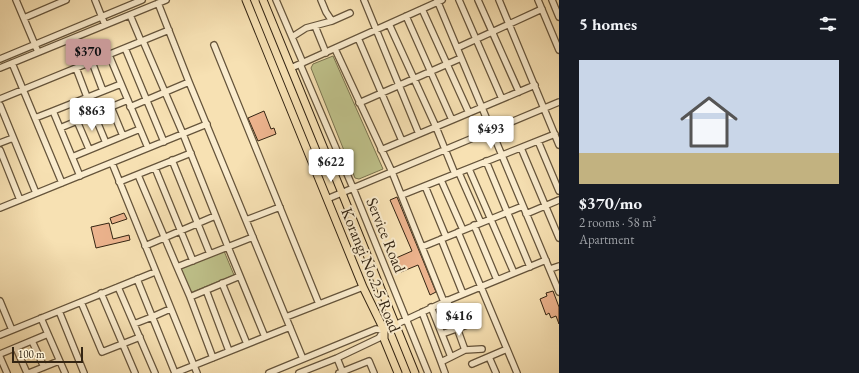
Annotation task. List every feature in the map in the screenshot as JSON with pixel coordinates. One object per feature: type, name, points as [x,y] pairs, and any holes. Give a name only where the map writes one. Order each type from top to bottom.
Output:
[{"type":"main road","name":"Korangi No.2.5 Road","points":[[246,0],[363,287],[384,330],[384,339],[398,373]]},
{"type":"main road","name":"Korangi No.2.5 Road","points":[[263,0],[415,373]]},
{"type":"street","points":[[16,0],[38,52]]},
{"type":"street","points":[[24,18],[66,0]]},
{"type":"street","points":[[95,0],[105,25]]},
{"type":"street","points":[[0,59],[142,0]]},
{"type":"street","points":[[0,68],[166,0]]},
{"type":"street","name":"Service Road","points":[[276,0],[428,373]]},
{"type":"street","points":[[321,0],[332,21]]},
{"type":"street","points":[[364,0],[419,134]]},
{"type":"street","points":[[459,0],[502,99]]},
{"type":"street","points":[[478,0],[519,92]]},
{"type":"street","points":[[500,0],[559,145]]},
{"type":"street","points":[[538,0],[559,50]]},
{"type":"street","points":[[552,0],[559,17]]},
{"type":"street","points":[[291,68],[439,1],[559,292]]},
{"type":"street","points":[[158,3],[303,359]]},
{"type":"street","points":[[422,9],[469,113]]},
{"type":"street","points":[[458,48],[542,9]]},
{"type":"street","points":[[292,37],[306,28],[332,21],[350,13]]},
{"type":"street","points":[[130,15],[183,134],[265,337]]},
{"type":"street","points":[[406,16],[452,120]]},
{"type":"street","points":[[389,24],[445,150],[481,223]]},
{"type":"street","points":[[315,26],[326,52]]},
{"type":"street","points":[[0,99],[169,30]]},
{"type":"street","points":[[358,38],[402,141]]},
{"type":"street","points":[[214,45],[319,304]]},
{"type":"street","points":[[125,48],[164,142]]},
{"type":"street","points":[[334,49],[392,172],[422,247],[458,328],[465,350]]},
{"type":"street","points":[[109,55],[148,148]]},
{"type":"street","points":[[359,103],[462,58]]},
{"type":"street","points":[[92,62],[103,91]]},
{"type":"street","points":[[12,63],[62,183]]},
{"type":"street","points":[[76,68],[87,97]]},
{"type":"street","points":[[130,107],[189,82]]},
{"type":"street","points":[[35,118],[121,84]]},
{"type":"street","points":[[381,150],[535,85]]},
{"type":"street","points":[[60,128],[128,100]]},
{"type":"street","points":[[327,199],[559,102]]},
{"type":"street","points":[[0,104],[36,193]]},
{"type":"street","points":[[111,107],[123,136]]},
{"type":"street","points":[[53,111],[80,176]]},
{"type":"street","points":[[94,114],[106,143]]},
{"type":"street","points":[[77,121],[89,149]]},
{"type":"street","points":[[1,206],[20,200],[207,124]]},
{"type":"street","points":[[72,156],[140,129]]},
{"type":"street","points":[[402,196],[555,134]]},
{"type":"street","points":[[0,143],[13,138]]},
{"type":"street","points":[[538,141],[559,191]]},
{"type":"street","points":[[521,148],[559,238]]},
{"type":"street","points":[[0,150],[20,200]]},
{"type":"street","points":[[120,182],[190,153]]},
{"type":"street","points":[[172,160],[210,254]]},
{"type":"street","points":[[486,161],[530,267]]},
{"type":"street","points":[[112,163],[197,373]]},
{"type":"street","points":[[155,168],[193,261]]},
{"type":"street","points":[[469,168],[514,273]]},
{"type":"street","points":[[138,175],[190,297],[213,358]]},
{"type":"street","points":[[441,180],[480,287],[517,373]]},
{"type":"street","points":[[425,186],[463,294]]},
{"type":"street","points":[[526,214],[559,200]]},
{"type":"street","points":[[422,247],[523,206]]},
{"type":"street","points":[[246,220],[280,207]]},
{"type":"street","points":[[145,246],[215,216]]},
{"type":"street","points":[[474,226],[497,280]]},
{"type":"street","points":[[177,267],[253,237]]},
{"type":"street","points":[[269,373],[376,329],[384,330],[431,307],[546,260]]},
{"type":"street","points":[[550,269],[559,266]]},
{"type":"street","points":[[0,335],[155,272]]},
{"type":"street","points":[[190,297],[240,276]]},
{"type":"street","points":[[137,279],[175,373],[290,327]]},
{"type":"street","points":[[222,284],[247,344]]},
{"type":"street","points":[[118,287],[155,373]]},
{"type":"street","points":[[286,317],[363,287]]},
{"type":"street","points":[[206,290],[230,351]]},
{"type":"street","points":[[101,293],[135,373]]},
{"type":"street","points":[[0,301],[1,308],[12,330]]},
{"type":"street","points":[[81,302],[102,352],[140,337]]},
{"type":"street","points":[[431,307],[451,357]]},
{"type":"street","points":[[134,324],[170,309]]},
{"type":"street","points":[[59,310],[84,373]]},
{"type":"street","points":[[422,312],[445,373]]},
{"type":"street","points":[[41,318],[65,373]]},
{"type":"street","points":[[442,334],[470,324]]},
{"type":"street","points":[[299,373],[379,338],[384,330]]},
{"type":"street","points":[[7,373],[0,356],[48,334]]},
{"type":"street","points":[[32,341],[44,367]]},
{"type":"street","points":[[16,348],[28,373],[59,360]]},
{"type":"street","points":[[441,362],[465,350],[482,349]]},
{"type":"street","points":[[472,364],[507,349]]},
{"type":"street","points":[[489,357],[496,373]]},
{"type":"street","points":[[336,358],[342,373],[369,361],[374,373]]},
{"type":"green space","points":[[333,56],[383,169],[359,179],[355,178],[311,68],[313,64]]},
{"type":"green space","points":[[224,251],[234,275],[190,293],[180,269]]},
{"type":"building","points":[[264,111],[271,129],[274,128],[276,134],[258,141],[248,118]]},
{"type":"building","points":[[397,197],[436,292],[430,295],[418,265],[401,272],[396,258],[412,251],[390,200]]},
{"type":"building","points":[[124,213],[127,219],[112,224],[110,218]]},
{"type":"building","points":[[109,223],[113,239],[129,235],[130,240],[96,248],[91,227]]},
{"type":"building","points":[[553,291],[559,307],[559,324],[556,316],[551,318],[549,313],[546,315],[540,299],[547,296],[546,293]]}]
